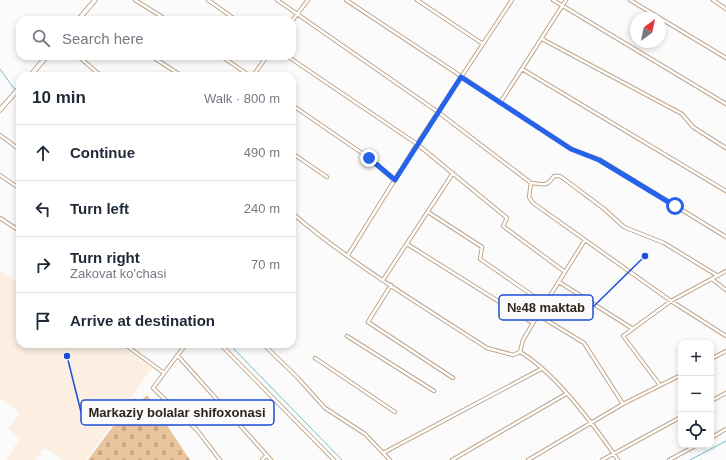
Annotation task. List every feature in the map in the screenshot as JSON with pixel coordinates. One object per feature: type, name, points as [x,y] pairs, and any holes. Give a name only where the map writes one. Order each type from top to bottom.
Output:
[{"type":"street","points":[[81,16],[95,0]]},
{"type":"street","points":[[135,0],[161,16]]},
{"type":"street","points":[[208,0],[230,16]]},
{"type":"street","points":[[276,0],[438,112],[531,183],[546,185],[549,184],[554,176],[560,176],[603,208],[624,227],[664,243],[718,276]]},
{"type":"street","points":[[297,15],[308,0]]},
{"type":"street","points":[[346,0],[571,149],[599,160],[726,237]]},
{"type":"street","points":[[417,0],[482,44]]},
{"type":"street","points":[[348,255],[417,144],[512,0]]},
{"type":"street","points":[[553,0],[726,104]]},
{"type":"street","points":[[500,103],[566,0]]},
{"type":"street","points":[[630,0],[726,58]]},
{"type":"street","points":[[713,0],[726,9]]},
{"type":"street","points":[[542,39],[682,114],[693,127],[726,148]]},
{"type":"street","points":[[34,72],[44,60]]},
{"type":"street","points":[[83,60],[96,72]]},
{"type":"street","points":[[157,60],[176,72]]},
{"type":"street","points":[[227,60],[245,72]]},
{"type":"street","points":[[254,72],[264,60]]},
{"type":"street","points":[[293,60],[417,144],[508,218],[503,226],[565,272]]},
{"type":"street","points":[[522,69],[726,192]]},
{"type":"street","points":[[0,110],[16,91]]},
{"type":"street","points":[[296,108],[369,158],[395,180]]},
{"type":"street","points":[[0,135],[16,147]]},
{"type":"street","points":[[296,156],[327,177]]},
{"type":"street","points":[[383,280],[453,173]]},
{"type":"street","points":[[0,175],[16,186]]},
{"type":"street","points":[[531,183],[529,196],[533,203],[671,301],[726,336]]},
{"type":"street","points":[[428,212],[482,247],[480,259],[545,304]]},
{"type":"street","points":[[296,216],[314,231],[383,280],[487,348],[513,355],[520,352]]},
{"type":"street","points":[[0,218],[16,228]]},
{"type":"street","points":[[520,352],[523,340],[585,240]]},
{"type":"street","points":[[406,244],[533,323]]},
{"type":"street","points":[[660,385],[623,336],[671,301],[726,271]]},
{"type":"street","points":[[712,279],[726,290]]},
{"type":"street","points":[[559,282],[633,329]]},
{"type":"street","points":[[391,285],[368,322],[453,378]]},
{"type":"street","points":[[538,315],[584,343],[623,404]]},
{"type":"street","points":[[347,336],[434,391]]},
{"type":"street","points":[[130,348],[164,373]]},
{"type":"street","points":[[182,348],[178,356],[153,388],[197,430],[220,460]]},
{"type":"street","points":[[224,348],[334,460]]},
{"type":"street","points":[[267,348],[297,377],[325,408],[365,434],[390,460]]},
{"type":"street","points":[[714,357],[726,351]]},
{"type":"street","points":[[520,352],[530,358],[592,422],[618,460]]},
{"type":"street","points":[[178,356],[271,460]]},
{"type":"street","points":[[315,358],[395,412]]},
{"type":"street","points":[[383,453],[541,369]]},
{"type":"street","points":[[528,460],[623,404],[679,376]]},
{"type":"street","points":[[714,399],[726,393]]},
{"type":"street","points":[[452,460],[566,394]]},
{"type":"street","points":[[602,460],[678,419]]},
{"type":"street","points":[[714,436],[726,430]]},
{"type":"street","points":[[669,460],[691,448]]},
{"type":"street","points":[[262,460],[267,455]]},
{"type":"shaded area","points":[[0,271],[16,281],[16,348],[123,348],[152,368],[86,460],[63,460],[44,448],[35,460],[6,460],[20,438],[8,429],[20,413],[0,398]]},
{"type":"green space","points":[[147,395],[190,460],[88,460],[134,398],[139,403]]},
{"type":"waterway","points":[[0,69],[16,91]]},
{"type":"waterway","points":[[233,348],[342,460]]},
{"type":"waterway","points":[[690,460],[726,441]]},
{"type":"place","name":"№48 maktab","points":[[645,256]]},
{"type":"place","name":"Markaziy bolalar shifoxonasi","points":[[67,356]]},
{"type":"route","points":[[369,158],[395,180],[461,77],[571,149],[599,160],[675,206]]}]
